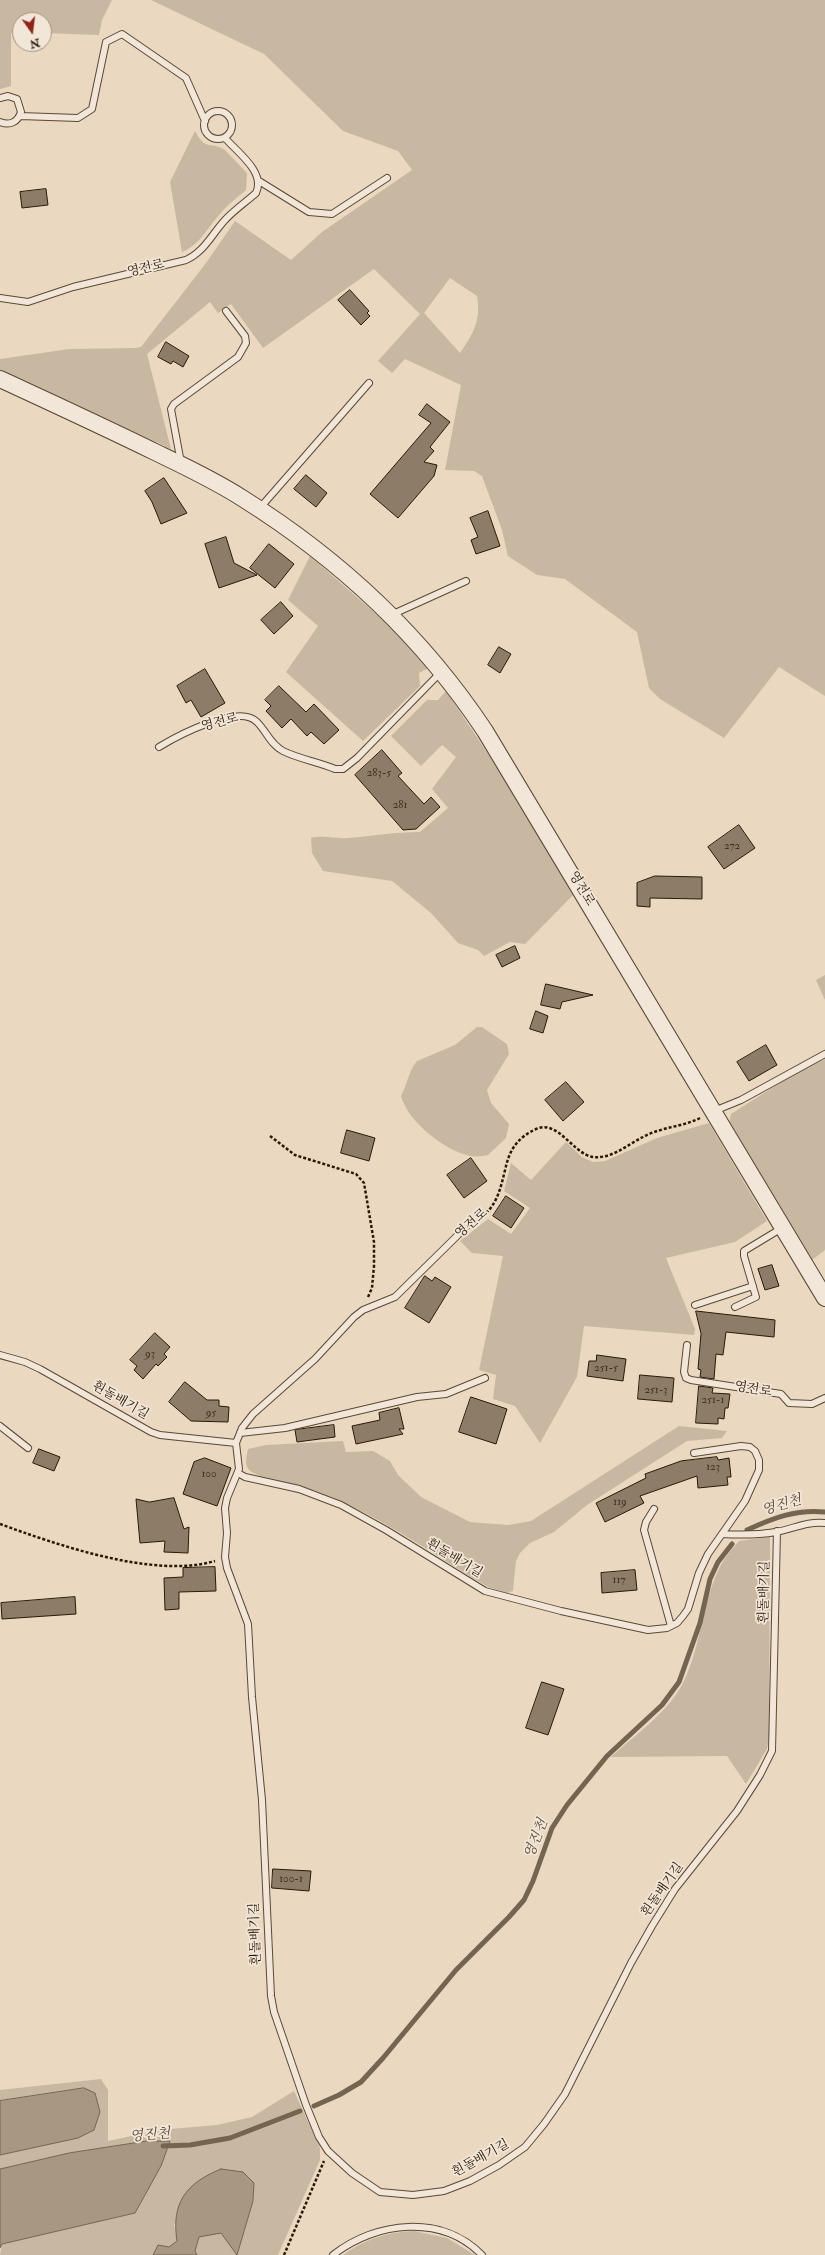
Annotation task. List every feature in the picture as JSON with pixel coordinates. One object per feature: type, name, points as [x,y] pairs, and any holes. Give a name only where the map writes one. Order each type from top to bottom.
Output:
[{"type":"street","name":"영전로","points":[[0,379],[204,476],[259,509],[328,560],[391,615],[442,671],[485,731],[825,1298]]},
{"type":"lane","points":[[0,122],[9,124],[20,116],[78,118],[92,109],[106,42],[122,34],[186,78],[205,121],[205,130],[211,138],[224,138],[254,170],[259,181],[309,212],[332,214],[387,178]]},
{"type":"lane","points":[[0,98],[8,96],[17,99],[21,107],[20,116]]},
{"type":"lane","points":[[205,121],[215,112],[228,114],[233,127],[224,138]]},
{"type":"lane","name":"영전로","points":[[0,298],[28,302],[72,287],[186,260],[201,251],[224,221],[256,192],[259,181]]},
{"type":"lane","points":[[182,465],[171,409],[174,404],[238,356],[246,343],[245,336],[226,311]]},
{"type":"lane","points":[[259,509],[369,383]]},
{"type":"lane","points":[[391,615],[466,581]]},
{"type":"lane","name":"영전로","points":[[158,747],[178,736],[238,715],[249,717],[257,722],[271,743],[283,751],[335,769],[343,769],[357,758],[442,671]]},
{"type":"lane","points":[[713,1111],[741,1100],[825,1054]]},
{"type":"lane","points":[[735,1307],[756,1296],[744,1256],[744,1251],[782,1228]]},
{"type":"lane","name":"영전로","points":[[240,1434],[253,1414],[315,1359],[363,1310],[395,1297],[458,1235]]},
{"type":"lane","points":[[695,1305],[753,1286]]},
{"type":"lane","name":"영전로","points":[[687,1345],[684,1372],[686,1378],[691,1380],[781,1394],[789,1403],[812,1404],[825,1398]]},
{"type":"lane","name":"흰돌배기길","points":[[0,1355],[25,1362],[40,1369],[155,1433],[236,1442],[238,1472],[227,1498],[225,1508],[227,1533],[225,1557],[231,1582],[248,1624],[252,1697],[262,1800],[271,1996],[274,2012],[306,2105],[319,2137],[328,2151],[352,2173],[380,2192],[397,2195],[428,2194],[444,2191],[470,2181],[499,2165],[525,2147],[544,2124],[565,2094],[652,1926],[675,1889],[737,1811],[760,1775],[772,1751],[777,1531]]},
{"type":"lane","points":[[236,1442],[240,1434],[278,1429],[417,1398],[446,1394],[485,1378]]},
{"type":"lane","points":[[0,1426],[28,1448]]},
{"type":"lane","points":[[654,1510],[646,1522],[644,1530],[671,1626],[677,1623],[688,1609],[698,1573],[754,1484],[759,1470],[760,1460],[755,1451],[750,1447],[741,1446],[694,1453]]},
{"type":"lane","name":"흰돌배기길","points":[[238,1472],[245,1477],[299,1489],[341,1505],[386,1530],[485,1591],[561,1612],[633,1628],[654,1630],[671,1626]]},
{"type":"lane","points":[[722,1534],[742,1535],[777,1531],[806,1523],[825,1523]]},
{"type":"lane","points":[[334,2255],[361,2237],[387,2228],[407,2226],[428,2228],[454,2235],[482,2255]]},
{"type":"path","name":"영전로","points":[[458,1235],[477,1222],[490,1210],[497,1197],[509,1153],[526,1135],[538,1128],[548,1127],[557,1131],[581,1152],[592,1157],[602,1157],[614,1153],[643,1136],[697,1119],[713,1111]]},
{"type":"path","points":[[270,1136],[295,1155],[356,1174],[364,1183],[374,1242],[374,1266],[372,1288],[363,1310]]},
{"type":"path","points":[[0,1524],[101,1556],[136,1562],[165,1565],[191,1564],[225,1557]]},
{"type":"path","points":[[284,2255],[328,2151]]},
{"type":"shaded area","points":[[0,0],[112,0],[102,20],[99,35],[52,33],[52,12],[12,12],[11,86],[0,89]]},
{"type":"shaded area","points":[[151,0],[825,0],[825,696],[779,667],[724,738],[660,699],[649,688],[637,632],[565,579],[537,575],[508,556],[502,530],[482,476],[474,471],[445,470],[461,385],[405,359],[392,373],[378,361],[420,314],[374,269],[263,348],[231,304],[218,313],[210,302],[147,354],[171,449],[0,370],[0,359],[69,349],[141,347],[206,263],[235,221],[291,260],[322,232],[412,170],[398,151],[343,131],[264,54]],"holes":[[[450,278],[477,296],[478,312],[473,333],[460,353],[424,313]]]},
{"type":"shaded area","points":[[195,131],[202,142],[225,150],[247,173],[246,190],[223,211],[194,245],[182,252],[170,182]]},
{"type":"shaded area","points":[[310,556],[399,634],[429,668],[419,673],[420,686],[363,741],[286,672],[318,626],[288,600]]},
{"type":"shaded area","points":[[446,691],[501,773],[574,894],[525,944],[510,942],[484,956],[478,950],[458,943],[431,913],[392,881],[323,871],[312,853],[311,838],[348,838],[393,833],[420,832],[448,808],[432,789],[456,757],[442,745],[421,766],[391,736],[427,700],[438,700]]},
{"type":"shaded area","points":[[825,975],[825,1000],[816,980]]},
{"type":"shaded area","points":[[477,1027],[482,1027],[507,1044],[509,1054],[487,1090],[491,1103],[509,1124],[506,1138],[488,1155],[470,1156],[449,1148],[428,1134],[411,1116],[401,1096],[412,1069],[417,1061],[455,1045]]},
{"type":"shaded area","points":[[825,1059],[825,1250],[812,1260],[729,1123],[731,1114],[794,1074]]},
{"type":"shaded area","points":[[709,1123],[767,1221],[735,1242],[666,1258],[695,1329],[694,1335],[584,1326],[577,1377],[540,1443],[515,1406],[493,1399],[496,1375],[479,1370],[503,1256],[472,1253],[460,1241],[488,1219],[511,1234],[530,1208],[504,1191],[511,1163],[531,1180],[566,1142],[582,1157],[593,1162],[605,1161],[657,1138]]},
{"type":"shaded area","points":[[679,1426],[727,1431],[722,1438],[687,1441],[587,1505],[554,1532],[530,1543],[520,1553],[516,1561],[513,1591],[507,1593],[488,1587],[406,1536],[365,1513],[321,1493],[269,1480],[259,1476],[247,1467],[246,1462],[248,1449],[266,1445],[343,1441],[346,1452],[373,1451],[390,1461],[398,1475],[421,1497],[470,1522],[508,1525],[531,1521]]},
{"type":"shaded area","points":[[770,1537],[769,1737],[767,1749],[746,1784],[727,1756],[611,1757],[661,1713],[678,1692],[690,1668],[713,1584],[727,1555],[739,1541]]},
{"type":"shaded area","points":[[101,2079],[108,2090],[108,2141],[159,2130],[217,2125],[252,2117],[294,2091],[320,2148],[320,2160],[278,2255],[197,2255],[195,2251],[199,2237],[221,2232],[237,2254],[253,2201],[254,2183],[174,2224],[177,2241],[169,2247],[158,2245],[153,2255],[0,2255],[2,2244],[135,2213],[147,2141],[69,2153],[0,2169],[0,2155],[78,2138],[94,2130],[84,2088],[0,2101],[0,2090]]},
{"type":"shaded area","points":[[84,2088],[95,2093],[100,2112],[94,2130],[78,2138],[0,2155],[0,2101]]},
{"type":"shaded area","points":[[147,2141],[170,2141],[161,2166],[135,2213],[2,2244],[0,2248],[0,2169],[69,2153]]},
{"type":"shaded area","points":[[221,2169],[243,2172],[254,2183],[253,2201],[237,2255],[221,2233],[199,2237],[195,2251],[197,2255],[153,2255],[158,2245],[169,2247],[177,2241],[176,2216],[179,2205],[190,2188],[199,2181]]},
{"type":"shaded area","points":[[414,2231],[447,2238],[475,2255],[343,2255],[351,2249],[377,2237]]},
{"type":"building","points":[[46,189],[48,205],[22,208],[20,192]]},
{"type":"building","points":[[350,290],[369,311],[367,313],[370,316],[361,325],[338,300]]},
{"type":"building","points":[[166,342],[189,356],[183,367],[173,361],[171,364],[158,357]]},
{"type":"building","points":[[427,404],[450,422],[430,447],[434,451],[424,462],[437,465],[434,476],[398,518],[370,494],[431,423],[419,415]]},
{"type":"building","points":[[306,475],[327,493],[316,507],[294,489]]},
{"type":"building","points":[[164,478],[187,513],[161,524],[152,502],[145,491]]},
{"type":"building","points":[[488,511],[500,546],[476,554],[471,540],[478,537],[470,518]]},
{"type":"building","points":[[226,537],[234,563],[257,575],[219,588],[205,544]]},
{"type":"building","points":[[269,544],[294,564],[275,588],[250,568]]},
{"type":"building","points":[[281,602],[293,616],[274,634],[261,620]]},
{"type":"building","points":[[499,647],[511,654],[500,673],[488,665]]},
{"type":"building","points":[[205,669],[225,703],[201,717],[191,700],[186,703],[177,686]]},
{"type":"building","points":[[279,686],[306,712],[314,704],[339,730],[324,744],[311,732],[307,736],[291,719],[282,728],[266,711],[271,706],[265,700]]},
{"type":"building","points":[[382,750],[402,773],[398,776],[424,804],[431,797],[440,807],[416,829],[403,830],[355,775]]},
{"type":"building","points":[[739,825],[755,848],[724,869],[708,847]]},
{"type":"building","points":[[655,876],[702,877],[702,899],[650,898],[650,907],[637,906],[637,883]]},
{"type":"building","points":[[515,946],[520,958],[502,967],[496,955]]},
{"type":"building","points":[[546,984],[593,995],[562,1002],[560,1009],[541,1005]]},
{"type":"building","points":[[536,1011],[548,1016],[543,1033],[530,1029]]},
{"type":"building","points":[[766,1045],[777,1065],[749,1081],[737,1062]]},
{"type":"building","points":[[566,1082],[584,1102],[563,1121],[545,1100]]},
{"type":"building","points":[[347,1130],[375,1138],[369,1161],[341,1153]]},
{"type":"building","points":[[471,1158],[487,1181],[464,1198],[447,1175]]},
{"type":"building","points":[[506,1196],[524,1208],[511,1228],[493,1216]]},
{"type":"building","points":[[772,1265],[779,1286],[765,1290],[758,1269]]},
{"type":"building","points":[[425,1276],[432,1281],[435,1277],[451,1287],[429,1323],[405,1308]]},
{"type":"building","points":[[696,1311],[775,1320],[774,1337],[726,1332],[723,1355],[716,1354],[714,1379],[700,1377],[701,1370],[698,1369],[701,1334]]},
{"type":"building","points":[[155,1333],[170,1347],[164,1354],[167,1357],[158,1366],[156,1364],[143,1379],[134,1370],[137,1366],[130,1360]]},
{"type":"building","points":[[597,1355],[626,1359],[623,1381],[587,1376],[589,1361],[596,1361]]},
{"type":"building","points":[[640,1375],[674,1378],[672,1402],[638,1399]]},
{"type":"building","points":[[185,1382],[207,1400],[219,1400],[219,1406],[229,1407],[228,1422],[191,1421],[169,1402]]},
{"type":"building","points":[[699,1386],[713,1388],[712,1393],[730,1394],[728,1408],[725,1408],[724,1419],[718,1418],[718,1424],[696,1423]]},
{"type":"building","points":[[471,1397],[507,1409],[496,1444],[459,1432]]},
{"type":"building","points":[[399,1408],[404,1429],[399,1429],[403,1434],[356,1444],[352,1426],[380,1420],[379,1413]]},
{"type":"building","points":[[334,1425],[335,1437],[297,1442],[295,1430]]},
{"type":"building","points":[[39,1449],[60,1457],[54,1471],[33,1463]]},
{"type":"building","points":[[717,1457],[718,1460],[729,1458],[731,1477],[727,1477],[728,1485],[698,1488],[697,1476],[640,1496],[644,1503],[605,1522],[596,1503],[646,1478],[645,1474],[681,1461]]},
{"type":"building","points":[[205,1458],[231,1468],[217,1506],[183,1494],[194,1462]]},
{"type":"building","points":[[174,1498],[184,1529],[189,1527],[188,1553],[164,1552],[165,1541],[140,1543],[136,1499],[149,1502]]},
{"type":"building","points":[[215,1567],[216,1591],[179,1592],[179,1609],[165,1610],[164,1578],[183,1577],[183,1568]]},
{"type":"building","points":[[635,1570],[637,1590],[602,1593],[601,1573]]},
{"type":"building","points":[[75,1597],[76,1614],[2,1619],[1,1603]]},
{"type":"building","points":[[542,1682],[564,1689],[548,1735],[526,1728]]},
{"type":"building","points":[[273,1869],[311,1871],[309,1891],[272,1888]]},
{"type":"waterway","name":"영진천","points":[[747,1530],[785,1515],[814,1511],[825,1512]]},
{"type":"waterway","name":"영진천","points":[[314,2106],[339,2095],[361,2082],[383,2058],[456,1970],[524,1900],[533,1881],[552,1828],[567,1805],[607,1756],[662,1705],[679,1682],[700,1623],[710,1579],[718,1562],[732,1544]]},
{"type":"waterway","name":"영진천","points":[[163,2146],[190,2145],[230,2138],[300,2111]]}]
